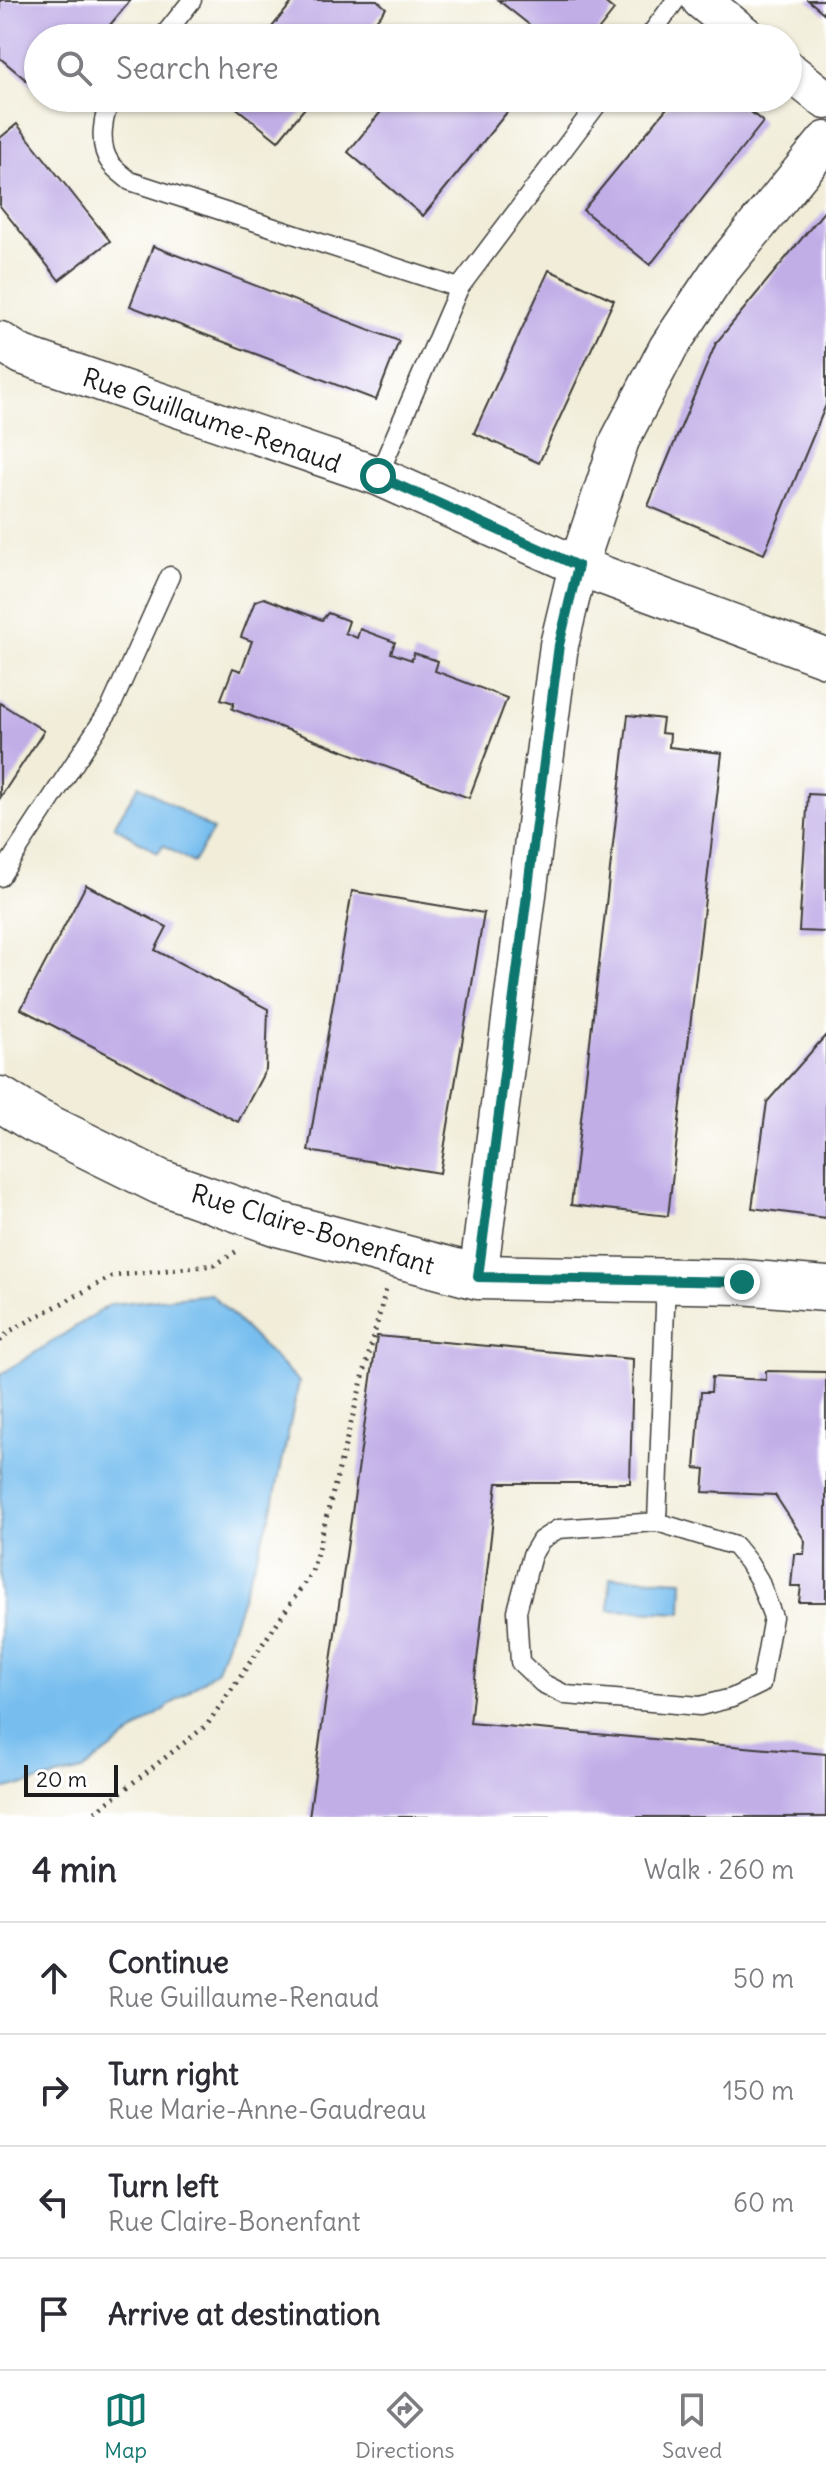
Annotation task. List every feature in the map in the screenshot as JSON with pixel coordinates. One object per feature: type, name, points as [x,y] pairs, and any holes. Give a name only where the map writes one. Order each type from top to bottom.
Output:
[{"type":"street","points":[[701,0],[731,24]]},
{"type":"street","points":[[802,81],[826,100]]},
{"type":"street","points":[[478,1277],[559,645],[578,566],[620,440],[668,348],[719,272],[826,141]]},
{"type":"street","name":"Rue Guillaume-Renaud","points":[[0,341],[22,355],[378,476],[578,566],[826,658]]},
{"type":"street","name":"Rue Claire-Bonenfant","points":[[0,1099],[34,1120],[160,1182],[278,1224],[478,1277],[742,1282],[826,1289]]},
{"type":"street","name":"Rue Claire-Bonenfant","points":[[742,1282],[826,1268]]},
{"type":"lane","points":[[173,24],[192,0]]},
{"type":"lane","points":[[658,24],[676,0]]},
{"type":"lane","points":[[107,112],[102,137],[110,163],[130,181],[459,288]]},
{"type":"lane","points":[[378,476],[459,288],[591,112]]},
{"type":"lane","points":[[0,877],[110,709],[170,576]]},
{"type":"lane","points":[[657,1522],[666,1281]]},
{"type":"lane","points":[[657,1522],[735,1546],[748,1562],[759,1580],[773,1617],[761,1684],[732,1698],[700,1706],[566,1695],[542,1683],[520,1662],[517,1611],[532,1555],[541,1540],[558,1529],[657,1522]]},
{"type":"path","points":[[0,1341],[10,1331],[113,1276],[215,1265],[278,1224]]},
{"type":"path","points":[[89,1817],[207,1725],[312,1572],[394,1255]]},
{"type":"water","points":[[139,785],[213,830],[193,863],[163,845],[158,853],[114,826]]},
{"type":"water","points":[[211,1294],[299,1382],[271,1514],[217,1670],[82,1771],[2,1790],[0,1375],[111,1304]]},
{"type":"water","points":[[610,1577],[683,1580],[682,1613],[609,1610]]},
{"type":"building","points":[[0,0],[131,0],[111,24],[24,24],[24,78],[0,58]]},
{"type":"building","points":[[294,0],[377,0],[386,8],[373,24],[274,24]]},
{"type":"building","points":[[498,0],[602,0],[614,10],[603,24],[528,24]]},
{"type":"building","points":[[808,0],[826,0],[826,15]]},
{"type":"building","points":[[242,112],[302,112],[278,141]]},
{"type":"building","points":[[381,112],[507,112],[423,216],[348,152]]},
{"type":"building","points":[[664,112],[751,112],[763,122],[650,265],[583,210]]},
{"type":"building","points":[[17,124],[110,241],[59,280],[0,206],[0,138]]},
{"type":"building","points":[[826,209],[826,405],[764,554],[648,506],[716,343]]},
{"type":"building","points":[[153,246],[399,341],[376,400],[130,306]]},
{"type":"building","points":[[549,270],[614,300],[539,463],[474,433]]},
{"type":"building","points":[[264,598],[322,620],[328,613],[349,621],[345,633],[357,638],[360,629],[395,642],[391,653],[412,660],[414,653],[438,661],[435,671],[507,698],[469,798],[232,709],[234,703],[221,699],[233,668],[241,671],[252,641],[241,637],[255,601]]},
{"type":"building","points":[[0,703],[44,731],[0,798]]},
{"type":"building","points":[[628,715],[663,719],[661,733],[670,734],[669,747],[722,753],[668,1216],[571,1205]]},
{"type":"building","points":[[808,794],[826,795],[826,932],[799,931]]},
{"type":"building","points":[[86,885],[167,927],[155,950],[268,1009],[266,1069],[238,1122],[21,1009]]},
{"type":"building","points":[[352,891],[484,913],[440,1173],[308,1151]]},
{"type":"building","points":[[826,1035],[826,1218],[752,1208],[767,1102]]},
{"type":"building","points":[[377,1336],[633,1359],[630,1483],[497,1483],[470,1723],[826,1754],[826,1817],[309,1817]]},
{"type":"building","points":[[766,1371],[826,1372],[826,1602],[799,1602],[801,1586],[791,1586],[794,1554],[804,1554],[805,1541],[775,1495],[703,1492],[705,1469],[695,1468],[701,1392],[711,1392],[712,1377],[766,1380]]},
{"type":"route","points":[[378,476],[578,566],[559,645],[478,1277],[742,1282]]}]
